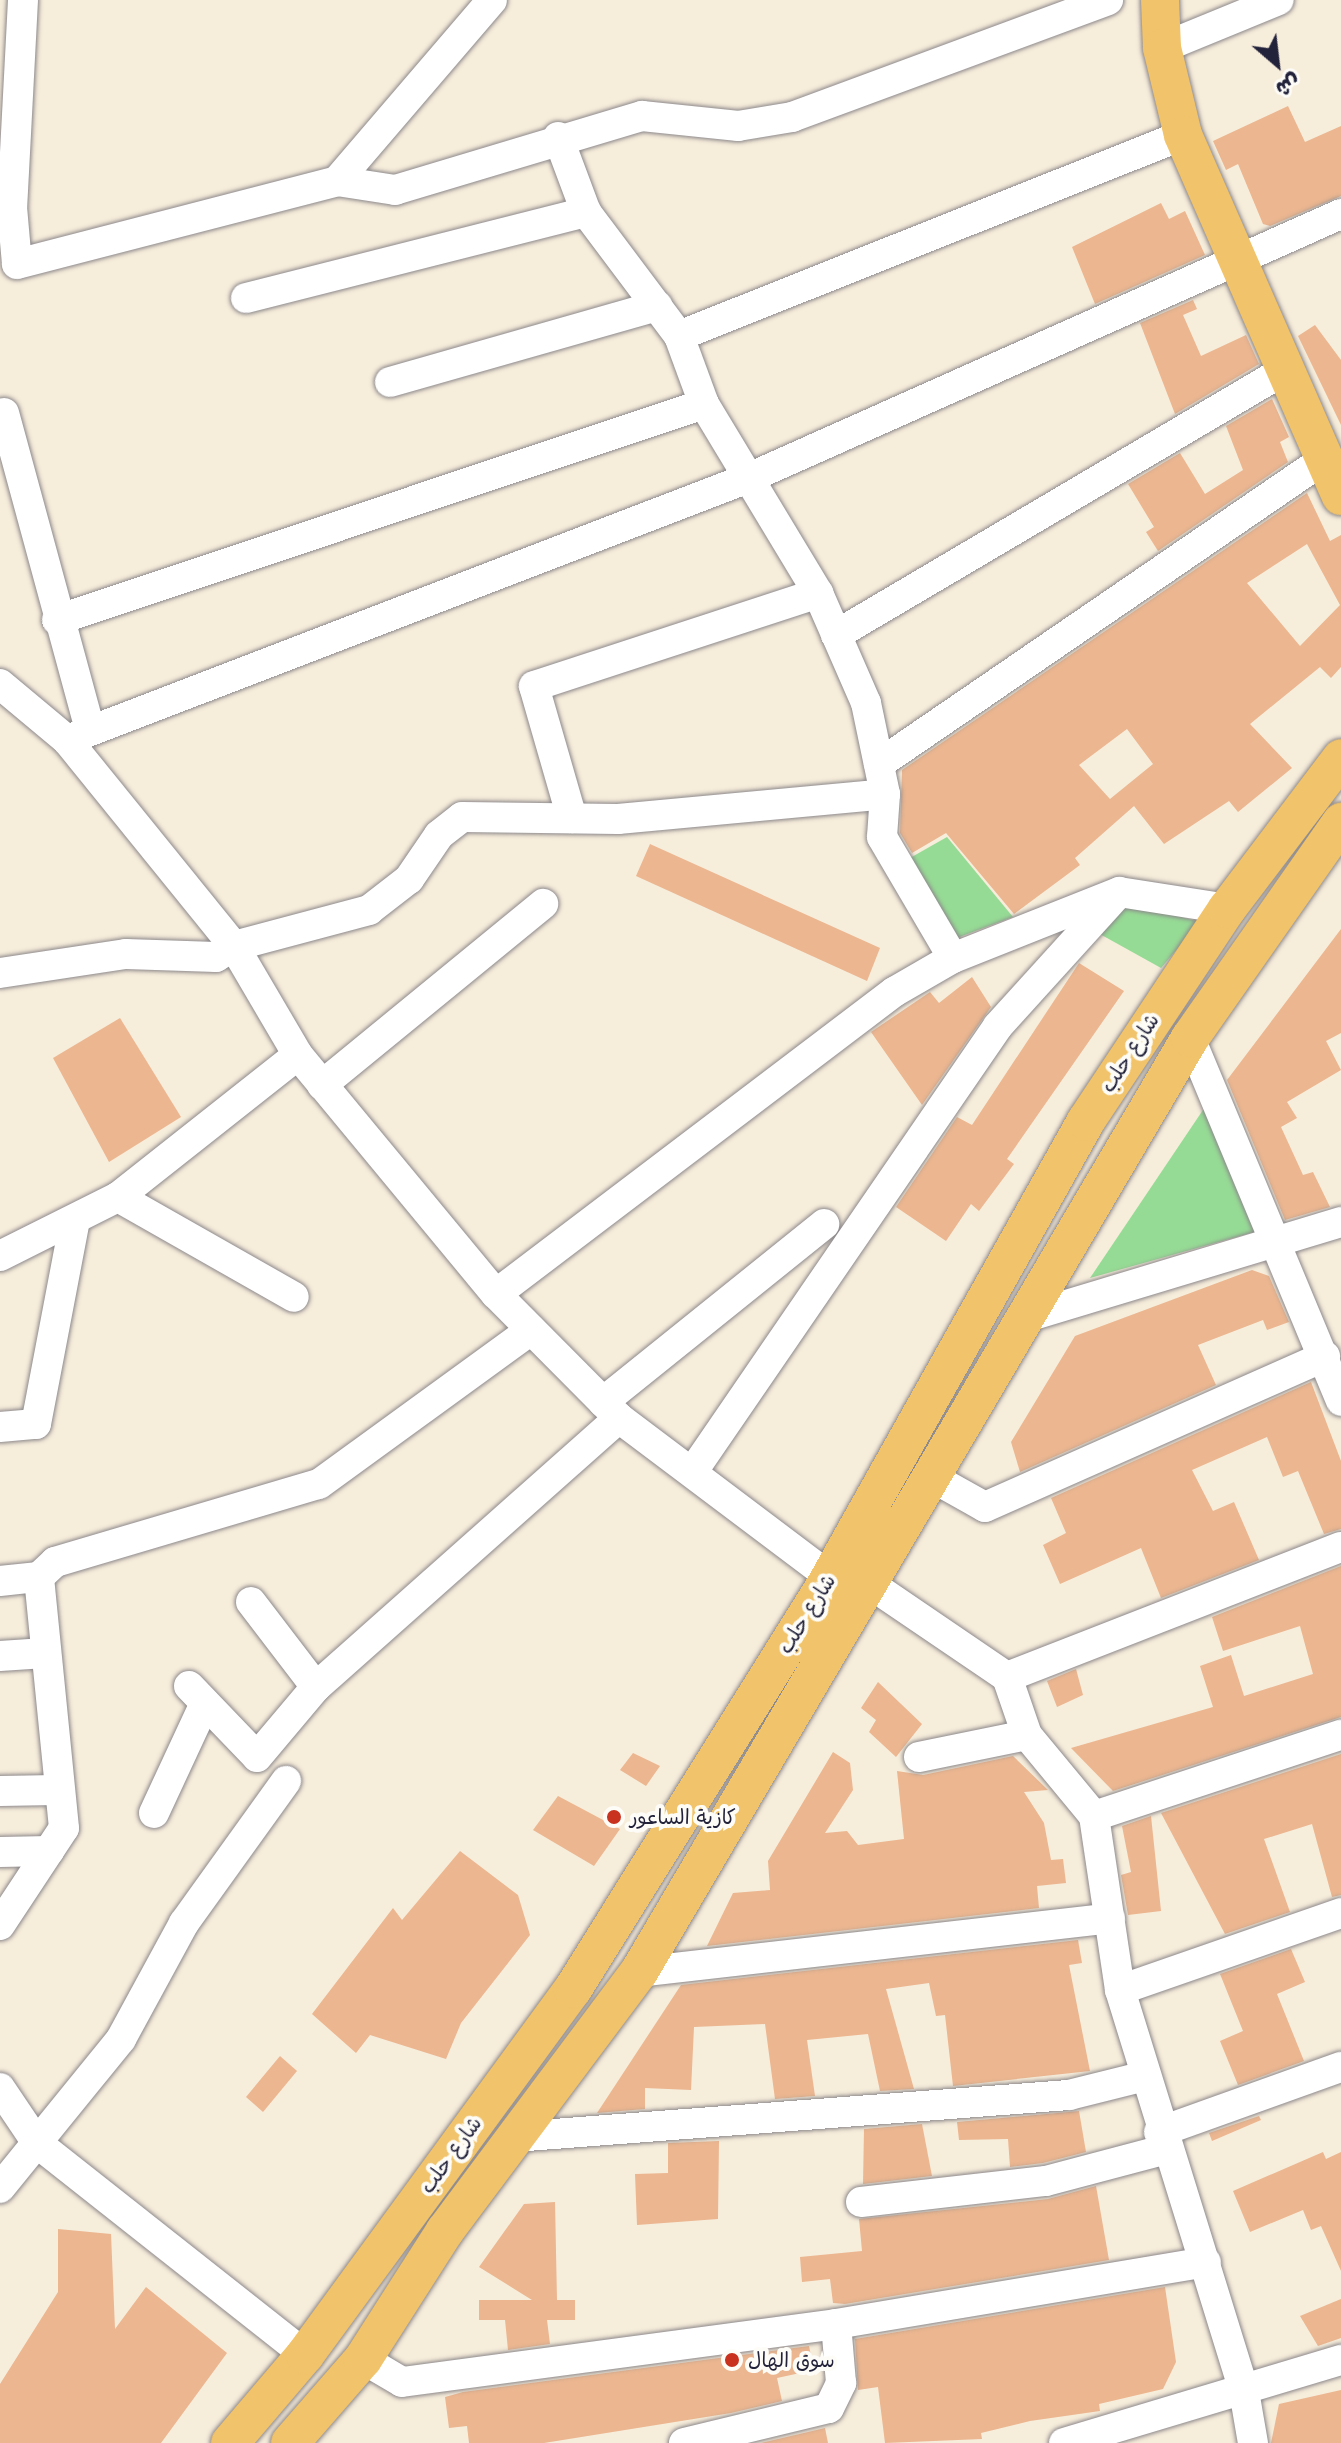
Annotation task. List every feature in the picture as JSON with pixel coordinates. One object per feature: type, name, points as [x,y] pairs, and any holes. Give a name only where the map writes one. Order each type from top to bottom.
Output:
[{"type":"main road","points":[[1160,0],[1162,48],[1183,135],[1239,255],[1323,460],[1341,496]]},
{"type":"main road","name":"شارع حلب","points":[[230,2443],[305,2355],[573,1989],[830,1577],[1086,1121],[1227,909],[1329,799],[1341,758]]},
{"type":"main road","name":"شارع حلب","points":[[290,2443],[363,2359],[514,2137],[639,1972],[873,1586],[1190,1038],[1341,822]]},
{"type":"street","points":[[23,0],[12,207],[17,264],[337,181],[395,190],[558,137],[642,116],[738,126],[792,117],[1108,0]]},
{"type":"street","points":[[337,181],[492,0]]},
{"type":"street","points":[[1162,48],[1279,0]]},
{"type":"street","points":[[679,336],[1183,135]]},
{"type":"street","points":[[558,137],[586,212],[679,336],[704,404],[751,477],[818,593],[866,703],[885,794],[882,837],[953,958]]},
{"type":"street","points":[[246,298],[586,212]]},
{"type":"street","points":[[78,733],[751,477],[1239,255],[1341,214]]},
{"type":"street","points":[[390,382],[657,306]]},
{"type":"street","points":[[836,635],[1285,370]]},
{"type":"street","points":[[57,620],[704,404]]},
{"type":"street","points":[[4,413],[57,620],[78,733]]},
{"type":"street","points":[[879,764],[1323,460]]},
{"type":"street","points":[[572,818],[534,686],[818,593]]},
{"type":"street","points":[[0,684],[78,733],[234,946],[298,1055],[496,1294],[611,1410],[830,1577],[873,1586],[1007,1677],[1027,1735],[1094,1816],[1120,1990],[1163,2141],[1206,2262],[1244,2391],[1253,2443]]},
{"type":"street","points":[[0,973],[126,954],[216,957],[234,946],[369,910],[409,879],[439,835],[462,817],[572,818],[885,794]]},
{"type":"street","points":[[693,1471],[998,1026],[1119,892]]},
{"type":"street","points":[[496,1294],[894,992],[953,958],[1119,892],[1227,909]]},
{"type":"street","points":[[322,1085],[543,904]]},
{"type":"street","points":[[1190,1038],[1325,1356],[1341,1401]]},
{"type":"street","points":[[0,1256],[74,1225],[118,1197],[298,1055]]},
{"type":"street","points":[[118,1197],[294,1297]]},
{"type":"street","points":[[1030,1316],[1277,1245],[1341,1222]]},
{"type":"street","points":[[154,1813],[197,1695],[257,1757],[316,1687],[611,1410],[824,1224]]},
{"type":"street","points":[[0,1427],[36,1424],[74,1225]]},
{"type":"street","points":[[0,1581],[39,1577],[55,1562],[319,1484],[531,1330]]},
{"type":"street","points":[[935,1479],[985,1507],[1325,1356]]},
{"type":"street","points":[[1007,1677],[1341,1547]]},
{"type":"street","points":[[0,1925],[64,1828],[56,1790],[39,1577]]},
{"type":"street","points":[[251,1602],[316,1687]]},
{"type":"street","points":[[0,1656],[45,1653]]},
{"type":"street","points":[[919,1757],[1027,1735]]},
{"type":"street","points":[[1094,1816],[1341,1735]]},
{"type":"street","points":[[0,2188],[121,2039],[184,1923],[286,1781]]},
{"type":"street","points":[[0,1791],[56,1790]]},
{"type":"street","points":[[0,1852],[49,1851]]},
{"type":"street","points":[[1120,1990],[1341,1913]]},
{"type":"street","points":[[639,1972],[1110,1918]]},
{"type":"street","points":[[861,2202],[1046,2181],[1163,2141],[1341,2067]]},
{"type":"street","points":[[514,2137],[1069,2095],[1145,2076]]},
{"type":"street","points":[[0,2088],[37,2143],[305,2355]]},
{"type":"street","points":[[363,2359],[402,2382],[839,2323],[1206,2262]]},
{"type":"street","points":[[684,2443],[829,2408],[841,2383],[839,2323]]},
{"type":"street","points":[[1064,2443],[1341,2360]]},
{"type":"green space","points":[[947,837],[1013,917],[954,939],[910,858]]},
{"type":"green space","points":[[1126,902],[1200,922],[1161,968],[1098,933]]},
{"type":"green space","points":[[1207,1104],[1258,1231],[1090,1278]]},
{"type":"building","points":[[1288,106],[1305,142],[1341,126],[1341,196],[1270,226],[1263,224],[1238,164],[1226,170],[1213,141]]},
{"type":"building","points":[[1161,203],[1169,219],[1185,211],[1205,255],[1095,304],[1072,247]]},
{"type":"building","points":[[1193,300],[1197,309],[1183,315],[1201,356],[1246,335],[1259,364],[1175,414],[1140,323]]},
{"type":"building","points":[[1315,325],[1341,360],[1341,425],[1298,336]]},
{"type":"building","points":[[1272,399],[1289,437],[1280,442],[1288,462],[1158,551],[1146,532],[1154,527],[1128,484],[1180,453],[1205,494],[1243,470],[1226,426]]},
{"type":"building","points":[[1307,493],[1330,541],[1341,535],[1341,667],[1331,678],[1320,667],[1250,724],[1292,768],[1238,812],[1229,801],[1164,844],[1134,806],[1075,858],[1080,865],[1014,914],[946,833],[912,853],[900,833],[902,770]],"holes":[[[1307,544],[1340,605],[1300,646],[1247,583]],[[1127,729],[1153,764],[1110,799],[1079,765]]]},
{"type":"building","points":[[650,844],[880,948],[867,981],[636,876]]},
{"type":"building","points":[[1341,929],[1341,1033],[1326,1041],[1341,1070],[1287,1102],[1297,1118],[1281,1127],[1303,1175],[1313,1172],[1330,1207],[1285,1220],[1227,1080]]},
{"type":"building","points":[[1079,963],[1124,991],[1007,1159],[1014,1164],[979,1211],[971,1204],[946,1241],[896,1207],[957,1117],[972,1125]]},
{"type":"building","points":[[972,977],[991,1007],[922,1105],[871,1032],[930,992],[939,1003]]},
{"type":"building","points":[[120,1018],[181,1117],[109,1162],[53,1058]]},
{"type":"building","points":[[1252,1270],[1269,1276],[1289,1322],[1267,1330],[1263,1320],[1198,1345],[1216,1385],[1020,1472],[1011,1442],[1075,1336]]},
{"type":"building","points":[[1311,1382],[1341,1461],[1341,1529],[1324,1534],[1298,1471],[1283,1477],[1267,1437],[1192,1470],[1213,1511],[1234,1502],[1259,1560],[1161,1598],[1141,1548],[1060,1584],[1043,1545],[1066,1533],[1051,1498]]},
{"type":"building","points":[[1341,1566],[1341,1717],[1113,1791],[1071,1748],[1213,1707],[1200,1666],[1231,1655],[1244,1696],[1313,1674],[1300,1626],[1223,1651],[1212,1617]]},
{"type":"building","points":[[1076,1669],[1083,1695],[1057,1707],[1047,1681]]},
{"type":"building","points":[[878,1682],[922,1724],[896,1757],[869,1732],[876,1720],[861,1708]]},
{"type":"building","points":[[833,1752],[850,1763],[853,1790],[825,1833],[847,1831],[858,1845],[904,1839],[897,1771],[923,1775],[1013,1756],[1048,1790],[1024,1792],[1044,1823],[1051,1860],[1063,1859],[1066,1883],[1037,1886],[1039,1908],[707,1946],[733,1893],[770,1890],[768,1861]]},
{"type":"building","points":[[633,1753],[660,1766],[646,1786],[620,1770]]},
{"type":"building","points":[[1341,1754],[1341,1895],[1332,1897],[1312,1824],[1264,1839],[1290,1912],[1225,1934],[1161,1813]]},
{"type":"building","points":[[558,1796],[620,1829],[594,1866],[533,1830]]},
{"type":"building","points":[[1151,1816],[1161,1911],[1128,1915],[1121,1875],[1131,1872],[1122,1826]]},
{"type":"building","points":[[460,1851],[518,1895],[530,1935],[461,2023],[446,2059],[370,2035],[356,2053],[312,2014],[393,1908],[402,1920]]},
{"type":"building","points":[[1078,1940],[1082,1963],[1069,1965],[1090,2071],[953,2086],[945,2015],[936,2016],[929,1983],[886,1989],[914,2089],[880,2091],[868,2034],[807,2040],[815,2096],[775,2099],[765,2024],[694,2027],[691,2090],[645,2088],[645,2109],[597,2113],[681,1985]]},
{"type":"building","points":[[1291,1949],[1305,1982],[1277,1994],[1304,2061],[1238,2085],[1220,2041],[1243,2031],[1220,1974]]},
{"type":"building","points":[[280,2056],[297,2071],[263,2112],[246,2097]]},
{"type":"building","points":[[1079,2111],[1086,2152],[1043,2163],[1010,2167],[1008,2139],[959,2140],[957,2122]]},
{"type":"building","points":[[1259,2116],[1261,2120],[1212,2141],[1209,2133]]},
{"type":"building","points":[[922,2124],[932,2176],[863,2184],[864,2129]]},
{"type":"building","points":[[719,2141],[718,2219],[637,2225],[635,2174],[668,2173],[668,2143]]},
{"type":"building","points":[[1323,2152],[1326,2159],[1341,2152],[1341,2271],[1321,2226],[1311,2230],[1303,2210],[1250,2232],[1233,2191]]},
{"type":"building","points":[[1096,2186],[1109,2260],[845,2304],[833,2303],[830,2279],[802,2282],[800,2257],[862,2251],[859,2219],[1048,2199]]},
{"type":"building","points":[[555,2202],[557,2300],[575,2300],[575,2320],[547,2320],[550,2344],[508,2350],[505,2320],[479,2320],[479,2300],[532,2300],[479,2267],[524,2204]]},
{"type":"building","points":[[58,2229],[111,2234],[115,2329],[146,2287],[227,2353],[161,2443],[0,2443],[0,2384],[58,2292]]},
{"type":"building","points":[[1165,2287],[1176,2362],[1163,2389],[1099,2404],[1100,2411],[1030,2421],[981,2433],[982,2439],[885,2443],[878,2387],[858,2390],[855,2339]]},
{"type":"building","points":[[1341,2299],[1341,2338],[1318,2346],[1300,2316]]},
{"type":"building","points":[[809,2346],[814,2370],[777,2378],[782,2401],[731,2413],[544,2443],[469,2443],[467,2426],[449,2428],[445,2397],[463,2392]]},
{"type":"building","points":[[1341,2390],[1341,2443],[1271,2443],[1279,2404]]},
{"type":"building","points":[[825,2428],[828,2443],[761,2443]]},
{"type":"place","name":"كازية الساعور","points":[[614,1817]]},
{"type":"place","name":"سوق الهال","points":[[732,2360]]}]
